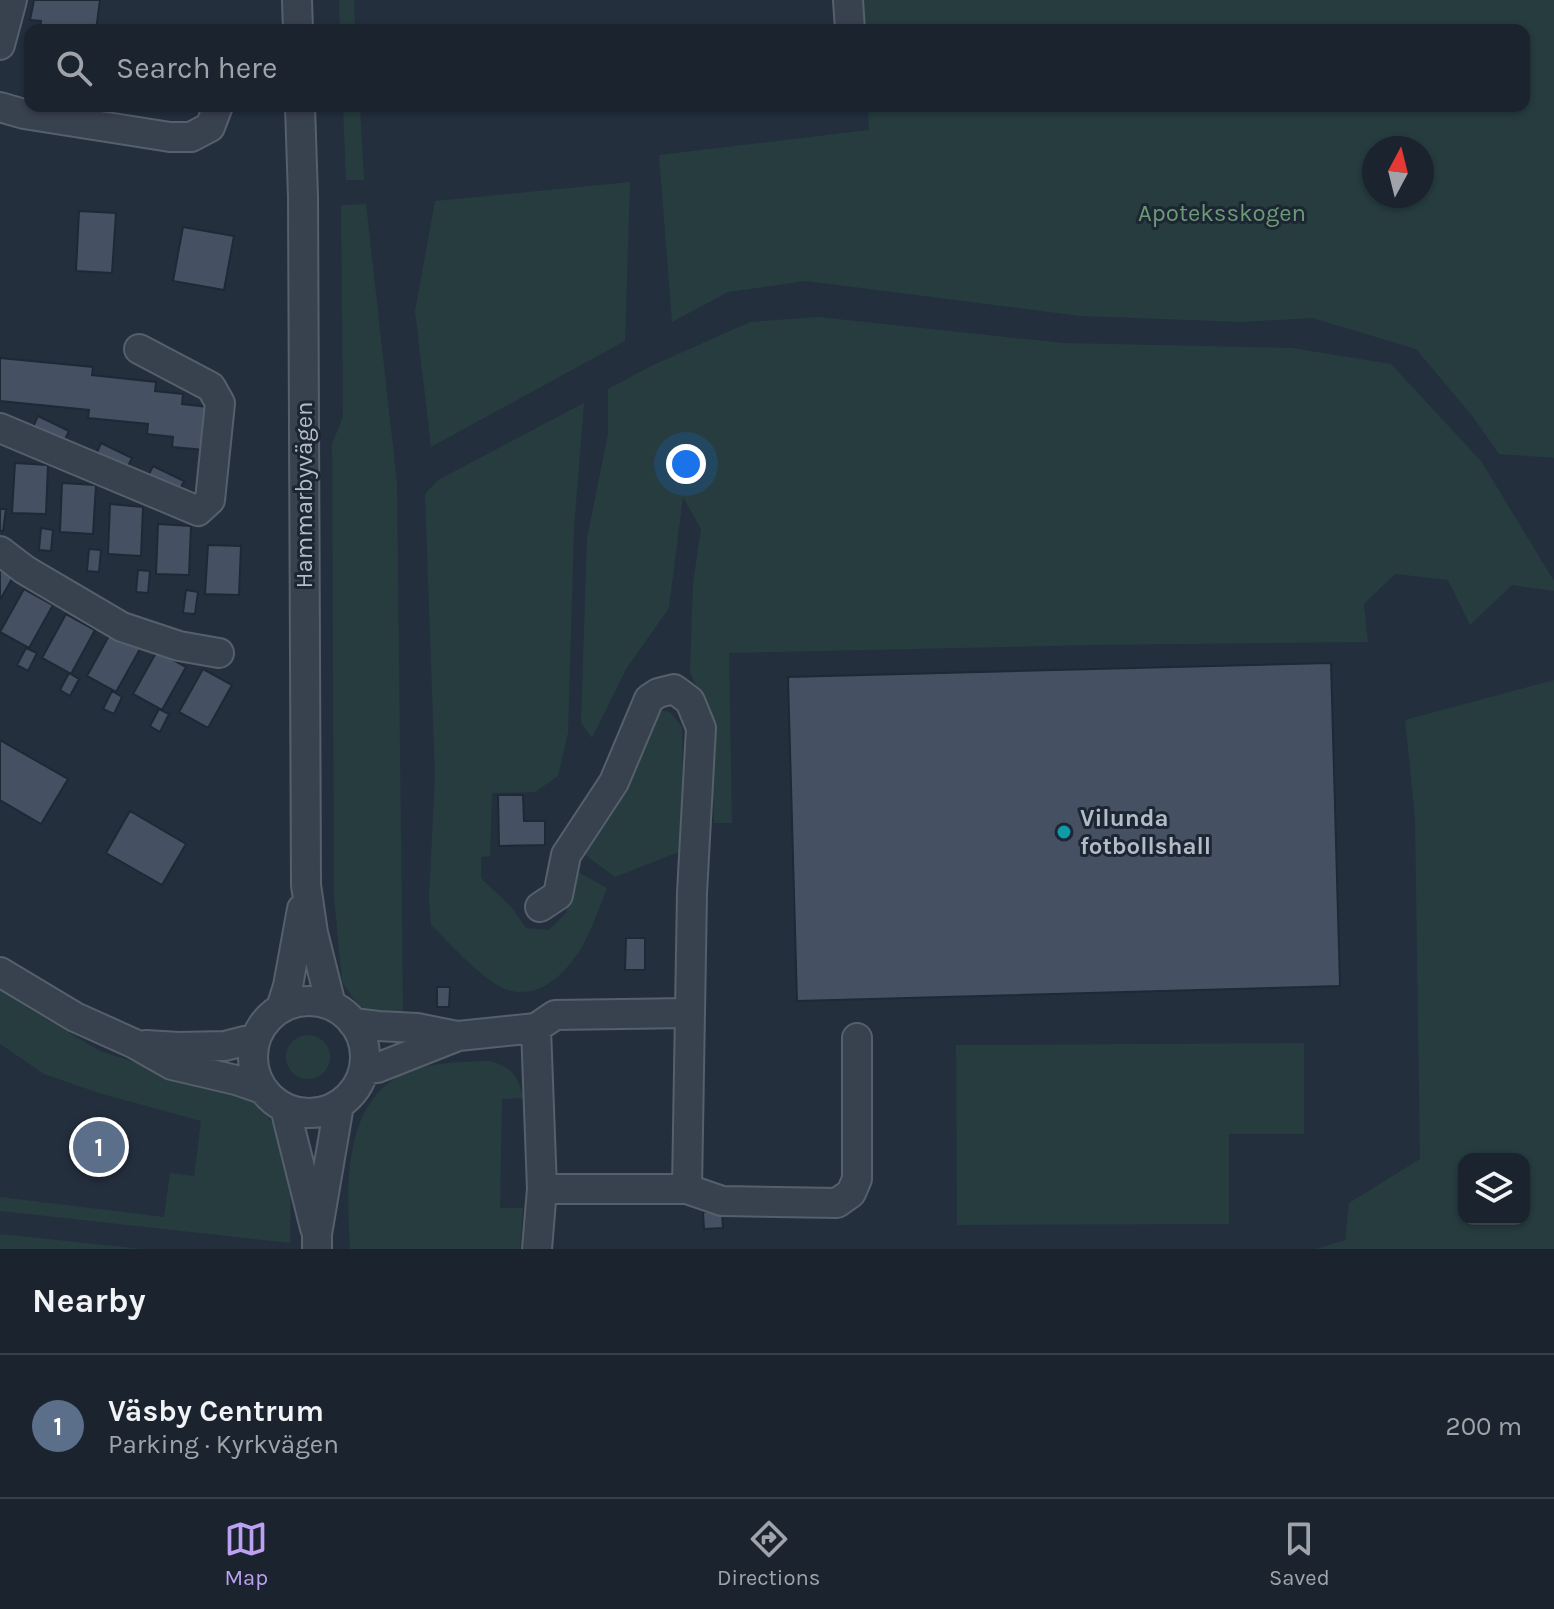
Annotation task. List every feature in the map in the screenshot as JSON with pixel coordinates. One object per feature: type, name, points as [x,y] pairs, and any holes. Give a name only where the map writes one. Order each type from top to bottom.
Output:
[{"type":"street","points":[[0,45],[12,0]]},
{"type":"street","points":[[297,0],[298,24]]},
{"type":"street","points":[[848,0],[850,24]]},
{"type":"street","points":[[0,107],[24,114],[170,137],[191,137],[210,127],[216,112]]},
{"type":"street","name":"Hammarbyvägen","points":[[300,112],[306,885],[313,933],[342,1014]]},
{"type":"street","points":[[0,428],[198,511],[210,500],[220,403],[211,387],[139,349]]},
{"type":"street","points":[[0,551],[25,570],[122,627],[179,646],[219,653]]},
{"type":"street","points":[[540,907],[558,895],[566,855],[614,782],[649,699],[674,689],[690,701],[701,728],[692,893],[687,1189]]},
{"type":"street","name":"Hammarbyvägen","points":[[281,1008],[295,953],[306,885]]},
{"type":"street","points":[[0,972],[75,1017],[135,1044],[172,1065],[262,1089]]},
{"type":"street","points":[[342,1014],[361,1037],[365,1053],[364,1070],[350,1095],[339,1105],[322,1112],[303,1113],[272,1100],[262,1089],[252,1064],[256,1038],[270,1016],[293,1003],[318,1002],[378,1026],[417,1028],[458,1036]]},
{"type":"street","points":[[364,1070],[377,1068],[458,1036],[536,1028],[555,1015],[689,1013]]},
{"type":"street","points":[[536,1028],[542,1189],[537,1249]]},
{"type":"street","points":[[135,1044],[225,1046],[256,1038]]},
{"type":"street","points":[[542,1189],[687,1189],[722,1201],[837,1203],[851,1193],[857,1179],[857,1038]]},
{"type":"street","points":[[317,1242],[339,1105]]},
{"type":"street","points":[[285,1108],[317,1242]]},
{"type":"green space","points":[[339,0],[354,0],[355,24],[340,24]]},
{"type":"green space","name":"Apoteksskogen","points":[[860,0],[1554,0],[1554,458],[1499,454],[1473,417],[1416,349],[1312,318],[1243,322],[1080,316],[806,281],[728,292],[672,322],[659,155],[869,130],[868,112],[1530,112],[1530,24],[862,24]]},
{"type":"green space","points":[[343,112],[360,112],[364,180],[346,180]]},
{"type":"green space","points":[[630,182],[625,341],[431,447],[415,311],[435,201]]},
{"type":"green space","points":[[366,204],[397,483],[403,1014],[377,1018],[360,1008],[342,982],[334,897],[332,444],[343,417],[341,205]]},
{"type":"green space","points":[[818,317],[1064,343],[1292,348],[1391,364],[1481,461],[1554,581],[1554,591],[1512,585],[1470,625],[1448,580],[1395,574],[1364,604],[1368,642],[729,653],[732,823],[714,823],[710,712],[690,673],[693,583],[701,529],[683,497],[669,608],[626,669],[592,738],[581,723],[587,538],[608,434],[608,389],[651,366],[750,322]]},
{"type":"green space","points":[[584,403],[574,529],[568,733],[558,776],[535,792],[492,793],[490,856],[481,857],[481,878],[512,908],[526,928],[549,930],[566,913],[576,871],[607,888],[574,959],[558,976],[539,989],[517,992],[505,989],[486,977],[431,925],[429,898],[435,777],[425,494],[438,480]]},
{"type":"green space","points":[[1554,680],[1554,1249],[1316,1249],[1345,1240],[1349,1203],[1420,1159],[1415,818],[1405,720]]},
{"type":"green space","points":[[658,710],[670,712],[682,727],[679,852],[615,877],[584,854],[625,787]]},
{"type":"green space","points":[[0,991],[100,1051],[186,1079],[234,1090],[259,1105],[275,1127],[291,1180],[290,1243],[0,1211],[0,1197],[164,1217],[170,1173],[194,1176],[201,1121],[99,1093],[44,1074],[0,1044]]},
{"type":"green space","points":[[308,1035],[323,1042],[330,1057],[323,1072],[308,1079],[293,1072],[286,1057],[293,1042]]},
{"type":"green space","points":[[1304,1043],[1304,1134],[1229,1134],[1229,1224],[957,1225],[956,1045]]},
{"type":"green space","points":[[490,1061],[504,1066],[513,1074],[524,1098],[502,1099],[500,1208],[523,1208],[520,1249],[350,1249],[348,1201],[352,1150],[369,1105],[384,1087],[415,1069],[447,1063]]},
{"type":"green space","points":[[0,1234],[142,1249],[0,1249]]},
{"type":"building","points":[[34,0],[100,0],[97,24],[41,24],[41,21],[30,20]]},
{"type":"building","points":[[79,211],[116,213],[112,273],[76,271]]},
{"type":"building","points":[[183,227],[234,236],[224,290],[173,281]]},
{"type":"building","points":[[0,358],[93,367],[92,375],[156,382],[155,391],[183,394],[182,404],[209,407],[205,450],[172,447],[173,437],[147,434],[148,424],[88,418],[89,410],[0,401]]},
{"type":"building","points":[[38,416],[69,431],[62,446],[31,431]]},
{"type":"building","points":[[101,443],[132,458],[125,472],[95,457]]},
{"type":"building","points":[[15,463],[48,465],[46,514],[12,513]]},
{"type":"building","points":[[153,466],[184,481],[177,496],[146,480]]},
{"type":"building","points":[[62,483],[96,485],[93,534],[60,532]]},
{"type":"building","points":[[110,504],[143,507],[141,556],[108,554]]},
{"type":"building","points":[[0,509],[6,509],[3,531],[0,531]]},
{"type":"building","points":[[158,524],[191,526],[189,575],[156,574]]},
{"type":"building","points":[[41,528],[53,530],[51,551],[39,550]]},
{"type":"building","points":[[208,545],[241,546],[239,595],[205,594]]},
{"type":"building","points":[[89,549],[101,550],[99,572],[87,571]]},
{"type":"building","points":[[0,570],[13,577],[0,600]]},
{"type":"building","points":[[138,570],[150,571],[148,593],[136,592]]},
{"type":"building","points":[[24,589],[53,605],[29,648],[0,632]]},
{"type":"building","points":[[186,590],[198,592],[195,614],[183,613]]},
{"type":"building","points":[[66,614],[95,630],[71,674],[42,658]]},
{"type":"building","points":[[111,632],[140,649],[116,692],[87,676]]},
{"type":"building","points":[[26,648],[37,653],[28,671],[17,665]]},
{"type":"building","points":[[157,651],[186,667],[162,710],[133,694]]},
{"type":"building","name":"Vilunda fotbollshall","points":[[1331,663],[1340,986],[797,1001],[788,677]]},
{"type":"building","points":[[203,669],[232,685],[208,728],[179,712]]},
{"type":"building","points":[[69,673],[79,679],[70,696],[60,690]]},
{"type":"building","points":[[112,691],[122,697],[114,714],[103,709]]},
{"type":"building","points":[[159,709],[169,714],[160,732],[150,726]]},
{"type":"building","points":[[0,740],[68,779],[41,824],[0,800]]},
{"type":"building","points":[[498,795],[523,795],[524,821],[545,821],[545,845],[499,846]]},
{"type":"building","points":[[130,811],[186,844],[162,885],[106,853]]},
{"type":"building","points":[[626,938],[645,938],[645,970],[625,970]]},
{"type":"building","points":[[437,987],[450,987],[449,1007],[437,1007]]},
{"type":"building","points":[[722,1211],[723,1228],[704,1229],[703,1212]]},
{"type":"place","name":"Vilunda fotbollshall","points":[[1064,832]]},
{"type":"place","name":"Väsby Centrum","points":[[99,1147]]}]
